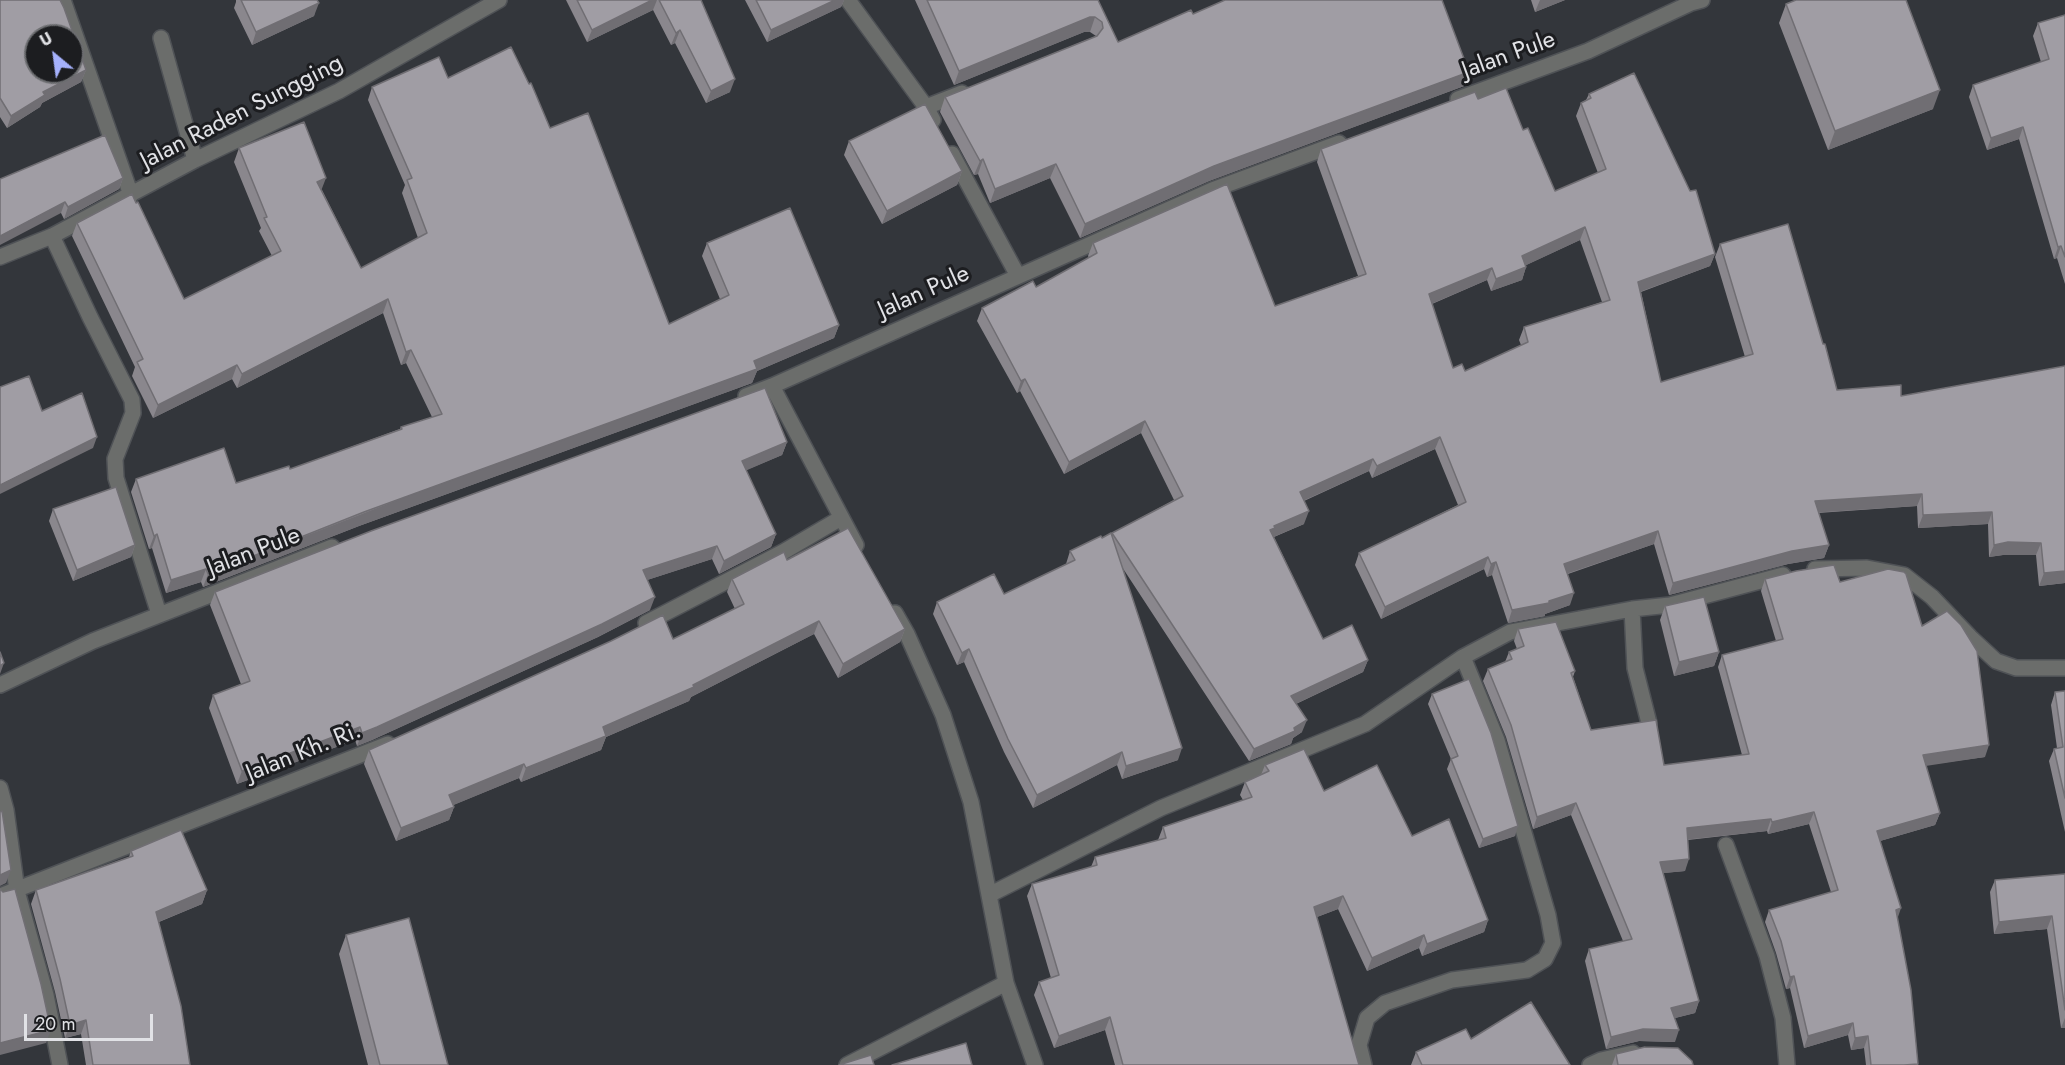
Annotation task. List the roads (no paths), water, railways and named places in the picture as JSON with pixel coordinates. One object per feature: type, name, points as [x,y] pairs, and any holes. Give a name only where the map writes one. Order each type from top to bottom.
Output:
[{"type":"street","points":[[63,0],[131,195]]},
{"type":"street","name":"Jalan Raden Sungging","points":[[0,257],[52,236],[195,160],[339,91],[499,0]]},
{"type":"street","points":[[848,0],[926,107],[1018,276]]},
{"type":"street","name":"Jalan Pule","points":[[1444,104],[1588,51],[1702,0]]},
{"type":"street","points":[[161,38],[195,160]]},
{"type":"street","points":[[926,107],[980,85]]},
{"type":"street","name":"Jalan Pule","points":[[728,402],[772,386],[1212,190],[1356,137]]},
{"type":"street","points":[[52,236],[132,400],[134,412],[115,459],[116,478],[159,614]]},
{"type":"street","points":[[772,386],[863,557]]},
{"type":"street","points":[[634,629],[783,552],[841,518]]},
{"type":"street","name":"Jalan Pule","points":[[0,685],[63,654],[159,614],[341,543]]},
{"type":"street","points":[[989,895],[1161,808],[1365,724],[1463,657],[1510,632],[1632,609],[1670,605],[1790,573],[1829,567],[1867,568],[1905,575],[1932,597],[1996,661],[2016,668],[2065,668]]},
{"type":"street","points":[[885,595],[907,634],[944,715],[971,802],[1006,983],[1035,1065]]},
{"type":"street","points":[[1632,609],[1635,668],[1649,723]]},
{"type":"street","points":[[1364,1065],[1359,1045],[1367,1018],[1385,1003],[1452,980],[1527,970],[1545,959],[1553,943],[1548,915],[1497,740],[1463,657]]},
{"type":"street","name":"Jalan Kh. Ri.","points":[[0,896],[398,739]]},
{"type":"street","points":[[0,789],[6,810],[17,891],[46,995],[60,1065]]},
{"type":"street","points":[[1726,845],[1767,956],[1783,1018],[1787,1065]]},
{"type":"street","points":[[848,1065],[1006,983]]},
{"type":"street","points":[[1590,1065],[1601,1060],[1650,1050]]}]
